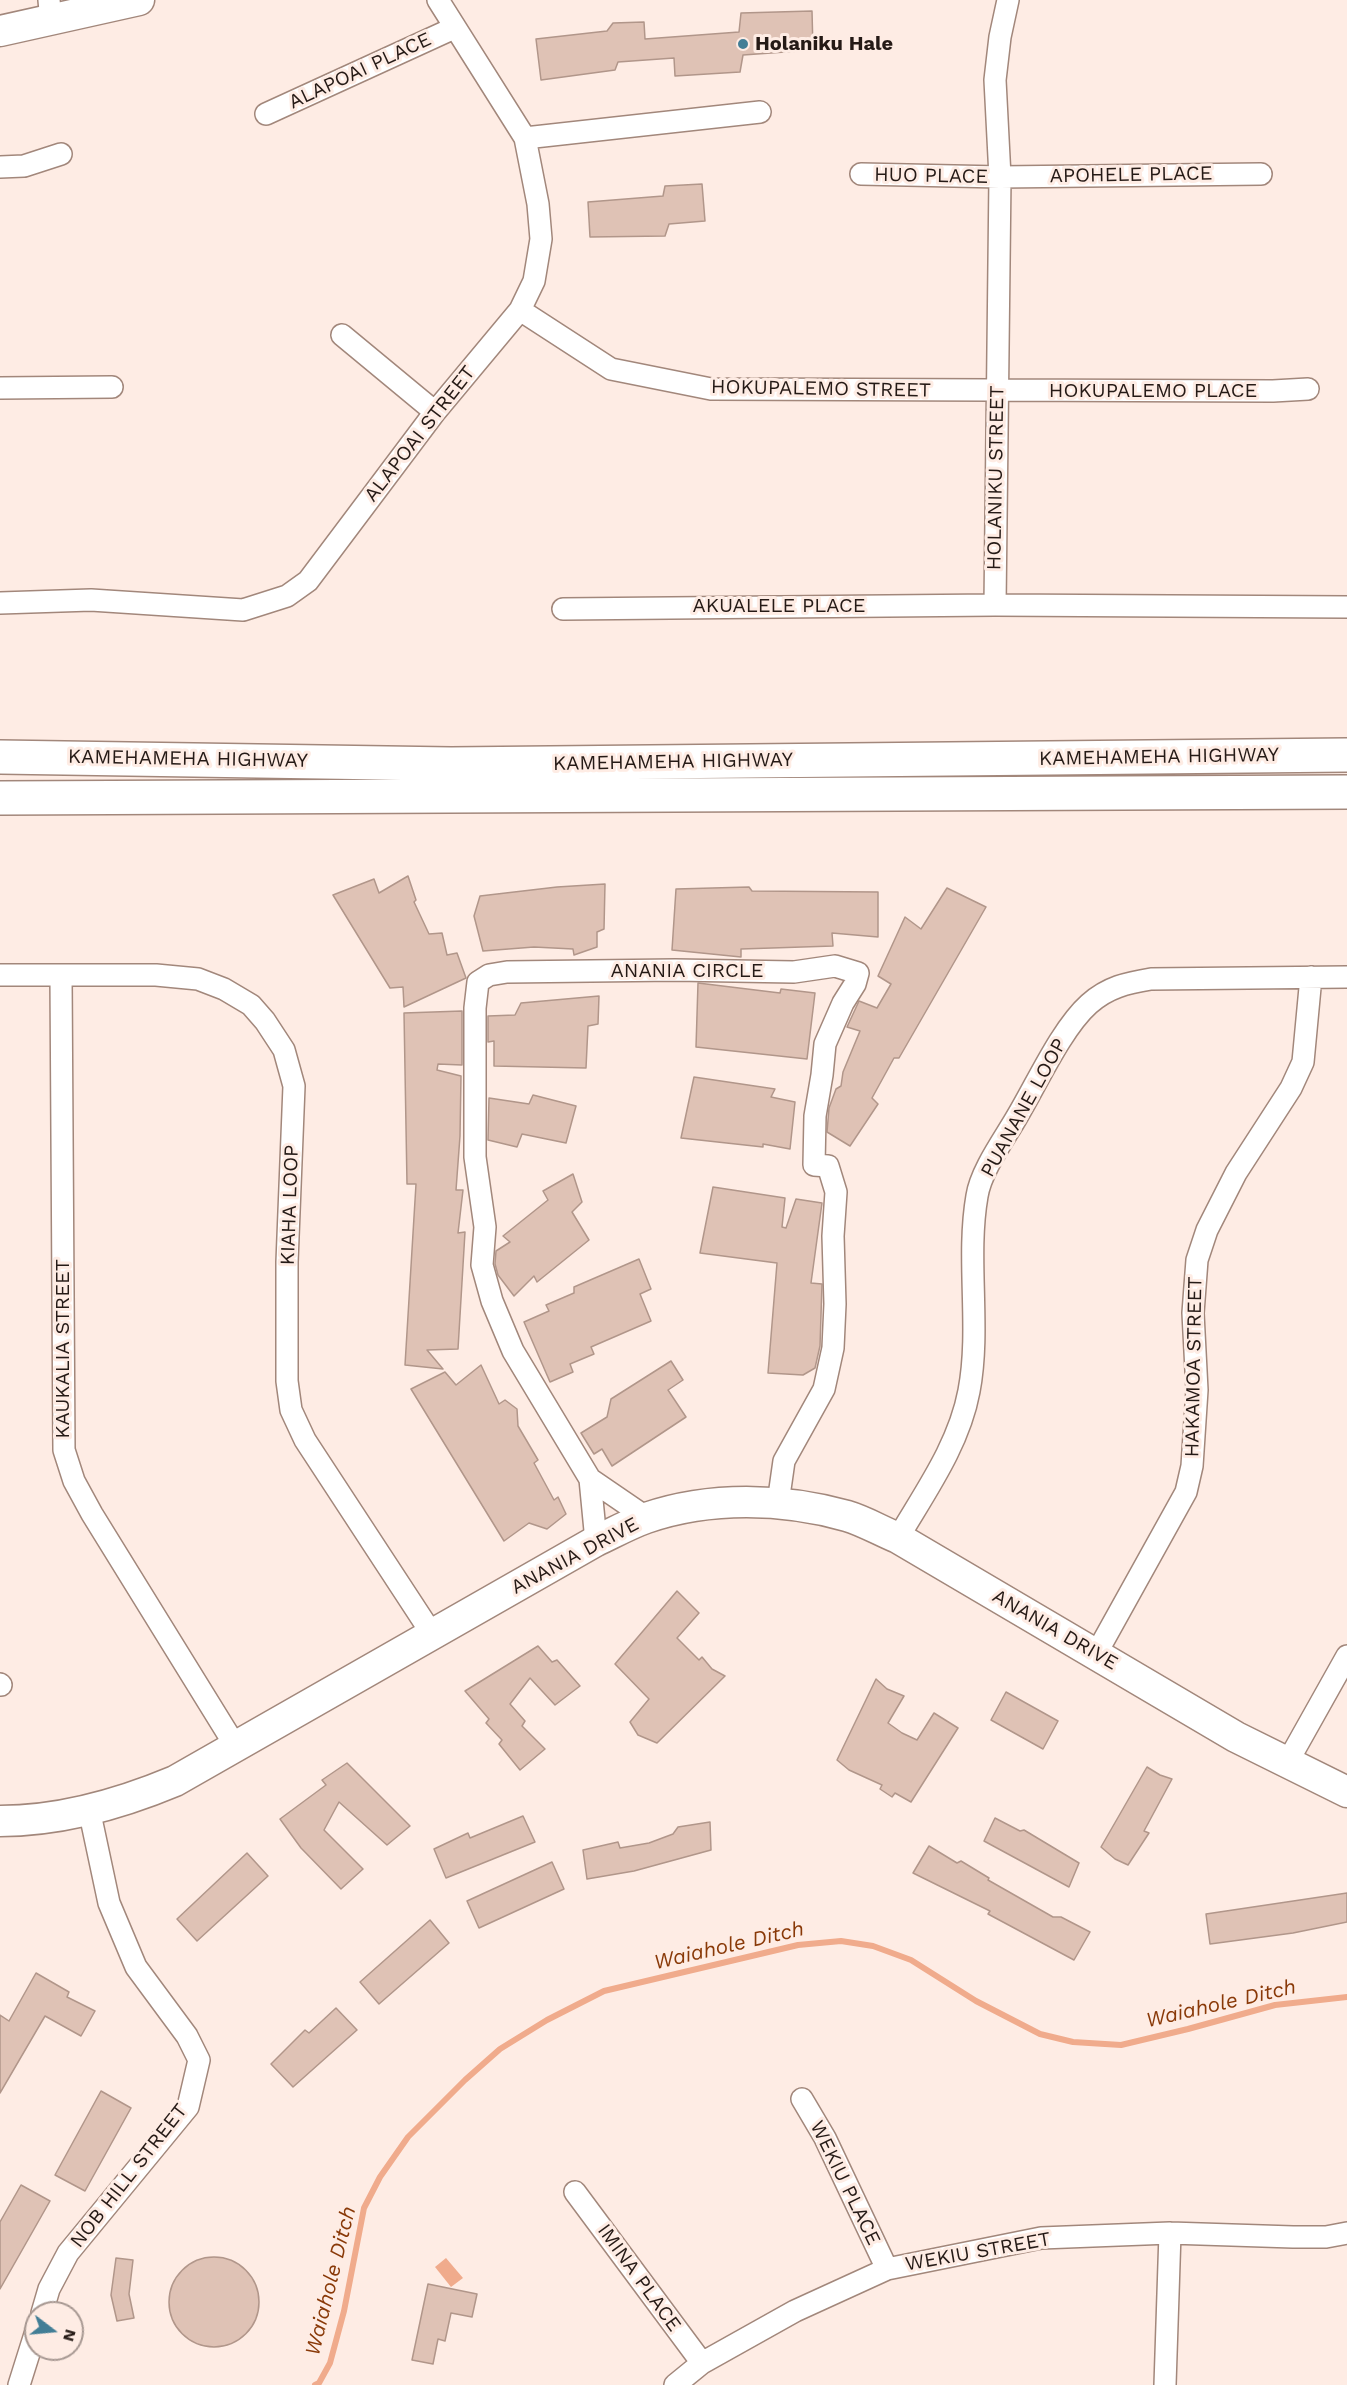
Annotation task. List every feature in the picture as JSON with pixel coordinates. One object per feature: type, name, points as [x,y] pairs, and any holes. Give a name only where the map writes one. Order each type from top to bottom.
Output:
[{"type":"main road","name":"KAMEHAMEHA HIGHWAY","points":[[0,755],[451,764],[1347,755]]},
{"type":"main road","name":"KAMEHAMEHA HIGHWAY","points":[[0,798],[1347,792]]},
{"type":"main road","points":[[0,809],[133,798]]},
{"type":"street","points":[[0,31],[50,11],[139,0]]},
{"type":"street","name":"ALAPOAI STREET","points":[[0,603],[91,600],[243,610],[287,596],[308,581],[435,412],[520,310],[534,280],[541,239],[538,204],[525,138],[438,0]]},
{"type":"street","name":"HOLANIKU STREET","points":[[995,605],[1000,177],[994,80],[999,37],[1008,0]]},
{"type":"street","name":"ALAPOAI PLACE","points":[[266,114],[454,28]]},
{"type":"street","points":[[525,138],[760,112]]},
{"type":"street","points":[[0,167],[24,166],[61,154]]},
{"type":"street","name":"HUO PLACE","points":[[861,174],[1000,177]]},
{"type":"street","name":"APOHELE PLACE","points":[[1000,177],[1261,174]]},
{"type":"street","name":"HOKUPALEMO STREET","points":[[520,310],[611,369],[711,388],[997,392]]},
{"type":"street","points":[[342,335],[435,412]]},
{"type":"street","points":[[0,388],[112,387]]},
{"type":"street","name":"HOKUPALEMO PLACE","points":[[997,392],[1308,389]]},
{"type":"street","points":[[995,605],[1347,607]]},
{"type":"street","name":"AKUALELE PLACE","points":[[563,609],[995,605]]},
{"type":"street","name":"ANANIA CIRCLE","points":[[647,1518],[590,1479],[513,1351],[492,1301],[482,1265],[485,1227],[475,1146],[475,1008],[478,982],[489,975],[507,972],[675,970],[794,972],[835,966],[858,973],[855,984],[843,1003],[825,1044],[814,1116],[814,1165],[828,1166],[836,1192],[833,1236],[835,1304],[832,1348],[824,1389],[784,1461],[778,1503]]},
{"type":"street","name":"KIAHA LOOP","points":[[0,975],[156,975],[198,979],[224,988],[251,1005],[265,1021],[284,1050],[294,1086],[287,1274],[287,1381],[291,1410],[305,1440],[432,1634]]},
{"type":"street","name":"KAUKALIA STREET","points":[[61,976],[64,1450],[74,1481],[92,1514],[236,1747]]},
{"type":"street","name":"HAKAMOA STREET","points":[[1096,1654],[1186,1492],[1192,1466],[1197,1390],[1193,1304],[1197,1260],[1207,1230],[1236,1173],[1291,1088],[1303,1062],[1311,977]]},
{"type":"street","name":"PUANANE LOOP","points":[[898,1538],[944,1460],[961,1420],[969,1391],[972,1353],[974,1215],[977,1192],[989,1166],[1066,1033],[1087,1006],[1102,993],[1123,983],[1151,979],[1347,977]]},
{"type":"street","name":"ANANIA CIRCLE","points":[[590,1479],[596,1541]]},
{"type":"street","name":"ANANIA DRIVE","points":[[0,1821],[26,1821],[129,1800],[175,1781],[596,1541],[647,1518],[704,1504],[778,1503],[849,1516],[898,1538],[1236,1737],[1347,1792]]},
{"type":"street","points":[[1287,1763],[1347,1656]]},
{"type":"street","name":"NOB HILL STREET","points":[[46,2301],[68,2253],[188,2107],[199,2060],[187,2036],[136,1966],[109,1903],[88,1809]]},
{"type":"street","name":"WEKIU PLACE","points":[[802,2099],[825,2138],[887,2269]]},
{"type":"street","name":"IMINA PLACE","points":[[575,2192],[702,2363]]},
{"type":"street","points":[[1165,2385],[1170,2233]]},
{"type":"street","name":"WEKIU STREET","points":[[675,2385],[702,2363],[795,2311],[887,2269],[1041,2238],[1170,2233],[1293,2237],[1347,2234]]},
{"type":"street","points":[[19,2385],[27,2361]]},
{"type":"shaded area","points":[[446,2258],[463,2278],[451,2287],[435,2267]]},
{"type":"building","points":[[812,11],[813,50],[743,55],[740,72],[675,76],[674,58],[618,62],[615,70],[541,80],[536,39],[607,31],[613,23],[644,22],[645,39],[739,32],[741,13]]},
{"type":"building","points":[[702,184],[705,221],[669,224],[665,236],[590,237],[588,202],[663,196],[665,186]]},
{"type":"building","points":[[408,876],[416,900],[414,902],[429,934],[442,933],[447,955],[457,953],[466,978],[404,1007],[403,987],[390,988],[333,895],[374,879],[379,893]]},
{"type":"building","points":[[605,884],[604,929],[597,932],[597,947],[574,955],[573,949],[534,947],[483,951],[474,916],[480,896]]},
{"type":"building","points":[[749,887],[752,891],[878,892],[878,937],[832,933],[833,946],[741,949],[741,957],[672,950],[676,889]]},
{"type":"building","points":[[947,888],[986,907],[899,1058],[894,1058],[872,1098],[878,1104],[850,1146],[827,1132],[829,1108],[836,1089],[841,1086],[843,1072],[860,1031],[847,1027],[859,1001],[877,1008],[891,984],[878,976],[905,917],[921,929]]},
{"type":"building","points":[[698,983],[780,993],[781,989],[815,993],[807,1059],[696,1047]]},
{"type":"building","points":[[599,996],[598,1024],[588,1026],[586,1068],[494,1066],[494,1041],[488,1042],[488,1016],[515,1015],[521,1003]]},
{"type":"building","points":[[462,1011],[462,1065],[438,1064],[437,1070],[461,1076],[456,1190],[463,1190],[458,1233],[465,1232],[458,1349],[427,1350],[443,1369],[405,1365],[416,1184],[407,1184],[404,1013]]},
{"type":"building","points":[[694,1077],[775,1089],[771,1097],[795,1102],[790,1149],[763,1144],[763,1147],[681,1138]]},
{"type":"building","points":[[533,1095],[576,1106],[566,1143],[522,1134],[517,1147],[488,1140],[489,1098],[529,1104]]},
{"type":"building","points":[[573,1174],[582,1202],[572,1212],[589,1240],[537,1282],[534,1276],[514,1296],[498,1275],[495,1264],[496,1251],[510,1242],[503,1236],[548,1200],[543,1191]]},
{"type":"building","points":[[713,1187],[785,1198],[782,1227],[786,1228],[796,1199],[822,1203],[811,1283],[822,1284],[820,1346],[815,1368],[803,1375],[768,1373],[777,1263],[700,1253]]},
{"type":"building","points":[[639,1259],[651,1289],[640,1294],[651,1321],[591,1347],[594,1354],[570,1364],[573,1372],[550,1382],[524,1322],[549,1311],[546,1305],[574,1293],[574,1287]]},
{"type":"building","points":[[671,1361],[683,1380],[668,1390],[686,1417],[612,1466],[602,1449],[594,1454],[581,1433],[607,1417],[611,1399]]},
{"type":"building","points":[[481,1365],[499,1404],[505,1400],[517,1409],[518,1426],[538,1460],[534,1463],[554,1500],[558,1497],[566,1514],[547,1529],[529,1523],[504,1541],[411,1389],[445,1372],[456,1385]]},
{"type":"building","points":[[677,1591],[699,1613],[677,1638],[699,1660],[702,1657],[712,1669],[725,1676],[657,1743],[638,1735],[630,1722],[649,1699],[615,1664]]},
{"type":"building","points":[[538,1646],[552,1662],[557,1660],[580,1686],[555,1705],[530,1678],[510,1704],[525,1721],[522,1726],[545,1749],[520,1770],[499,1744],[502,1740],[486,1723],[489,1719],[465,1691]]},
{"type":"building","points":[[876,1679],[887,1689],[904,1696],[888,1723],[902,1733],[917,1740],[934,1713],[958,1728],[911,1802],[895,1793],[892,1797],[880,1789],[882,1785],[849,1770],[837,1760]]},
{"type":"building","points":[[1006,1692],[1058,1721],[1043,1749],[991,1720]]},
{"type":"building","points":[[347,1763],[410,1826],[387,1845],[339,1802],[324,1830],[363,1869],[341,1889],[301,1848],[280,1819],[326,1785],[322,1780]]},
{"type":"building","points":[[1147,1767],[1172,1779],[1144,1831],[1149,1833],[1128,1865],[1115,1859],[1101,1847]]},
{"type":"building","points":[[523,1816],[535,1842],[446,1878],[434,1849],[468,1833],[470,1838]]},
{"type":"building","points":[[995,1818],[1020,1831],[1024,1830],[1079,1863],[1069,1887],[984,1841]]},
{"type":"building","points":[[710,1822],[711,1850],[634,1871],[587,1879],[583,1850],[618,1842],[620,1848],[649,1843],[673,1834],[678,1827]]},
{"type":"building","points":[[929,1846],[957,1863],[961,1861],[989,1878],[988,1880],[1053,1917],[1061,1917],[1090,1932],[1074,1960],[988,1914],[990,1911],[913,1873]]},
{"type":"building","points":[[247,1853],[268,1876],[197,1941],[177,1919]]},
{"type":"building","points":[[552,1862],[564,1889],[479,1928],[467,1901]]},
{"type":"building","points":[[1347,1893],[1347,1922],[1293,1933],[1210,1944],[1206,1914]]},
{"type":"building","points":[[430,1920],[449,1943],[379,2004],[360,1982]]},
{"type":"building","points":[[36,1973],[69,1992],[67,1997],[95,2011],[81,2036],[45,2016],[0,2093],[0,2015],[9,2021]]},
{"type":"building","points":[[336,2008],[357,2030],[293,2087],[271,2064],[305,2030],[309,2033]]},
{"type":"building","points":[[101,2091],[131,2108],[85,2191],[55,2175]]},
{"type":"building","points":[[21,2185],[50,2201],[0,2289],[0,2222]]},
{"type":"building","points":[[214,2257],[231,2260],[246,2270],[256,2285],[259,2302],[256,2319],[246,2334],[231,2344],[214,2347],[197,2344],[182,2334],[172,2319],[169,2302],[172,2285],[182,2270],[197,2260]]},
{"type":"building","points":[[116,2258],[133,2260],[129,2294],[134,2318],[117,2321],[111,2295]]},
{"type":"building","points":[[428,2284],[477,2294],[472,2317],[451,2313],[445,2341],[438,2339],[433,2364],[412,2360]]},
{"type":"waterway","name":"Waiahole Ditch","points":[[315,2385],[319,2383],[330,2363],[344,2311],[364,2208],[380,2177],[408,2137],[500,2049],[547,2020],[604,1991],[798,1945],[841,1941],[873,1946],[911,1960],[976,2001],[1040,2034],[1073,2042],[1121,2045],[1275,2005],[1347,1997]]},
{"type":"place","name":"Holaniku Hale","points":[[743,44]]}]
